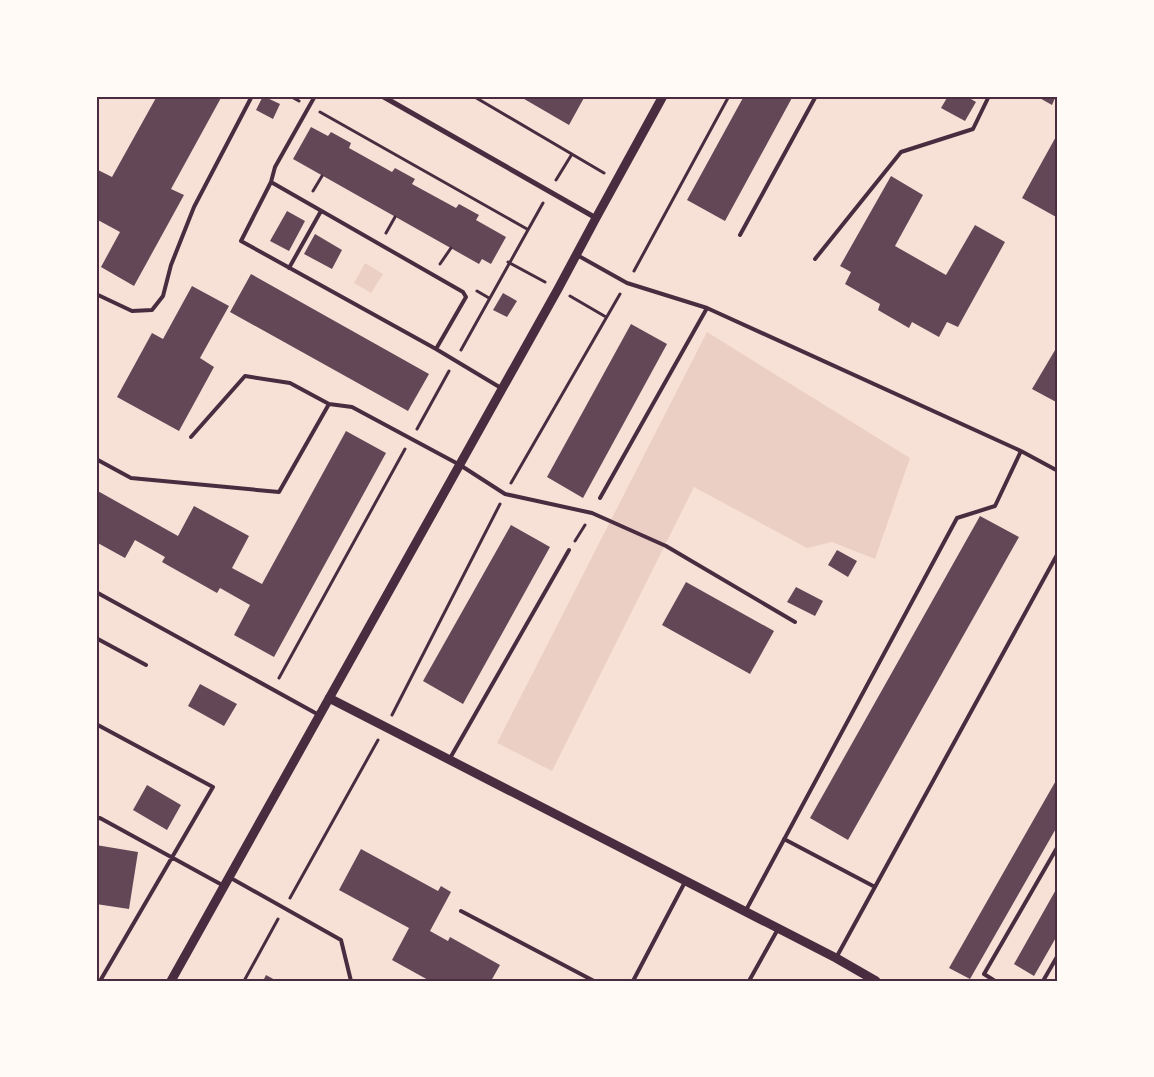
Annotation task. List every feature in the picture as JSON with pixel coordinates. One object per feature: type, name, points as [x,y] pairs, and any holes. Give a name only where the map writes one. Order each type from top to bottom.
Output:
[{"type":"street","points":[[382,96],[596,218]]},
{"type":"street","points":[[171,981],[664,96]]},
{"type":"street","points":[[329,698],[836,958],[876,981]]},
{"type":"lane","points":[[96,294],[132,311],[152,310],[163,296],[171,265],[194,207],[252,96]]},
{"type":"lane","points":[[315,96],[275,167],[271,182],[241,242],[436,350],[502,389]]},
{"type":"lane","points":[[740,235],[816,96]]},
{"type":"lane","points":[[815,259],[901,152],[973,129],[989,96]]},
{"type":"lane","points":[[271,182],[463,292],[466,297],[436,350]]},
{"type":"lane","points":[[289,268],[321,211]]},
{"type":"lane","points":[[577,255],[627,283],[706,308],[1022,451],[1058,471]]},
{"type":"lane","points":[[600,498],[706,308]]},
{"type":"lane","points":[[192,437],[245,376],[290,383],[329,404],[352,407],[460,465],[505,494],[592,513],[666,546],[795,622]]},
{"type":"lane","points":[[96,459],[131,478],[279,492],[329,404]]},
{"type":"lane","points":[[745,912],[956,518],[995,506],[1022,451]]},
{"type":"lane","points":[[449,760],[570,550]]},
{"type":"lane","points":[[836,958],[1058,553]]},
{"type":"lane","points":[[96,592],[319,715]]},
{"type":"lane","points":[[96,638],[146,665]]},
{"type":"lane","points":[[96,724],[213,787],[100,981]]},
{"type":"lane","points":[[98,818],[224,886]]},
{"type":"lane","points":[[784,839],[875,887]]},
{"type":"lane","points":[[995,981],[984,974],[1058,846]]},
{"type":"lane","points":[[229,877],[341,940],[351,981]]},
{"type":"lane","points":[[633,981],[685,882]]},
{"type":"lane","points":[[461,911],[594,981]]},
{"type":"lane","points":[[749,981],[778,929]]},
{"type":"lane","points":[[1043,981],[1058,954]]},
{"type":"path","points":[[290,96],[310,106]]},
{"type":"path","points":[[473,96],[617,180]]},
{"type":"path","points":[[244,981],[385,728],[505,494],[627,283],[729,96]]},
{"type":"path","points":[[314,119],[318,111],[528,229]]},
{"type":"path","points":[[273,690],[489,298],[572,154]]},
{"type":"path","points":[[310,196],[322,176]]},
{"type":"path","points":[[383,238],[395,216]]},
{"type":"path","points":[[437,269],[451,248]]},
{"type":"path","points":[[472,288],[489,298]]},
{"type":"shaded area","points":[[365,263],[383,274],[371,293],[354,283]]},
{"type":"shaded area","points":[[707,332],[910,458],[875,559],[832,542],[807,548],[694,487],[552,771],[497,743]]},
{"type":"building","points":[[157,96],[222,96],[171,189],[184,195],[134,286],[101,267],[120,232],[96,219],[96,169],[112,177]]},
{"type":"building","points":[[263,96],[280,104],[273,119],[256,110]]},
{"type":"building","points":[[519,96],[585,96],[569,125]]},
{"type":"building","points":[[744,96],[793,96],[725,221],[687,200]]},
{"type":"building","points":[[948,96],[966,96],[976,102],[965,121],[941,108]]},
{"type":"building","points":[[1036,96],[1056,96],[1052,105]]},
{"type":"building","points":[[311,127],[328,136],[331,132],[351,143],[349,148],[392,172],[395,168],[415,179],[412,184],[456,208],[459,204],[479,215],[476,220],[506,237],[491,264],[482,259],[479,264],[293,159]]},
{"type":"building","points":[[1058,133],[1058,218],[1022,198]]},
{"type":"building","points":[[891,176],[923,195],[895,246],[946,275],[975,225],[1005,242],[958,327],[947,322],[939,337],[912,322],[909,328],[878,310],[880,304],[845,284],[851,272],[840,266]]},
{"type":"building","points":[[287,211],[305,221],[289,251],[270,241]]},
{"type":"building","points":[[315,234],[342,250],[332,269],[304,254]]},
{"type":"building","points":[[251,274],[429,374],[408,411],[230,312]]},
{"type":"building","points":[[192,286],[229,306],[200,358],[214,367],[179,431],[117,397],[152,333],[163,339]]},
{"type":"building","points":[[503,293],[517,301],[507,317],[493,310]]},
{"type":"building","points":[[631,324],[667,344],[583,498],[547,477]]},
{"type":"building","points":[[1058,345],[1058,403],[1032,389]]},
{"type":"building","points":[[346,431],[386,453],[274,657],[234,635],[250,605],[220,588],[217,593],[162,562],[165,557],[135,540],[125,558],[96,542],[96,490],[178,536],[194,506],[249,536],[232,568],[262,584]]},
{"type":"building","points":[[980,516],[1019,537],[848,840],[810,818]]},
{"type":"building","points":[[511,525],[550,547],[463,704],[423,681]]},
{"type":"building","points":[[837,550],[857,561],[848,577],[828,565]]},
{"type":"building","points":[[686,582],[774,631],[750,674],[662,625]]},
{"type":"building","points":[[796,587],[823,601],[815,616],[787,602]]},
{"type":"building","points":[[200,684],[237,704],[224,726],[188,706]]},
{"type":"building","points":[[1058,777],[1058,825],[970,979],[949,968]]},
{"type":"building","points":[[147,785],[181,805],[167,830],[133,810]]},
{"type":"building","points":[[96,845],[138,852],[129,909],[96,904]]},
{"type":"building","points":[[361,849],[438,891],[441,886],[451,892],[430,931],[448,941],[450,937],[500,965],[491,981],[430,981],[392,960],[409,928],[339,890]]},
{"type":"building","points":[[1058,886],[1058,934],[1034,976],[1014,964]]},
{"type":"building","points":[[266,975],[277,981],[263,981]]}]
